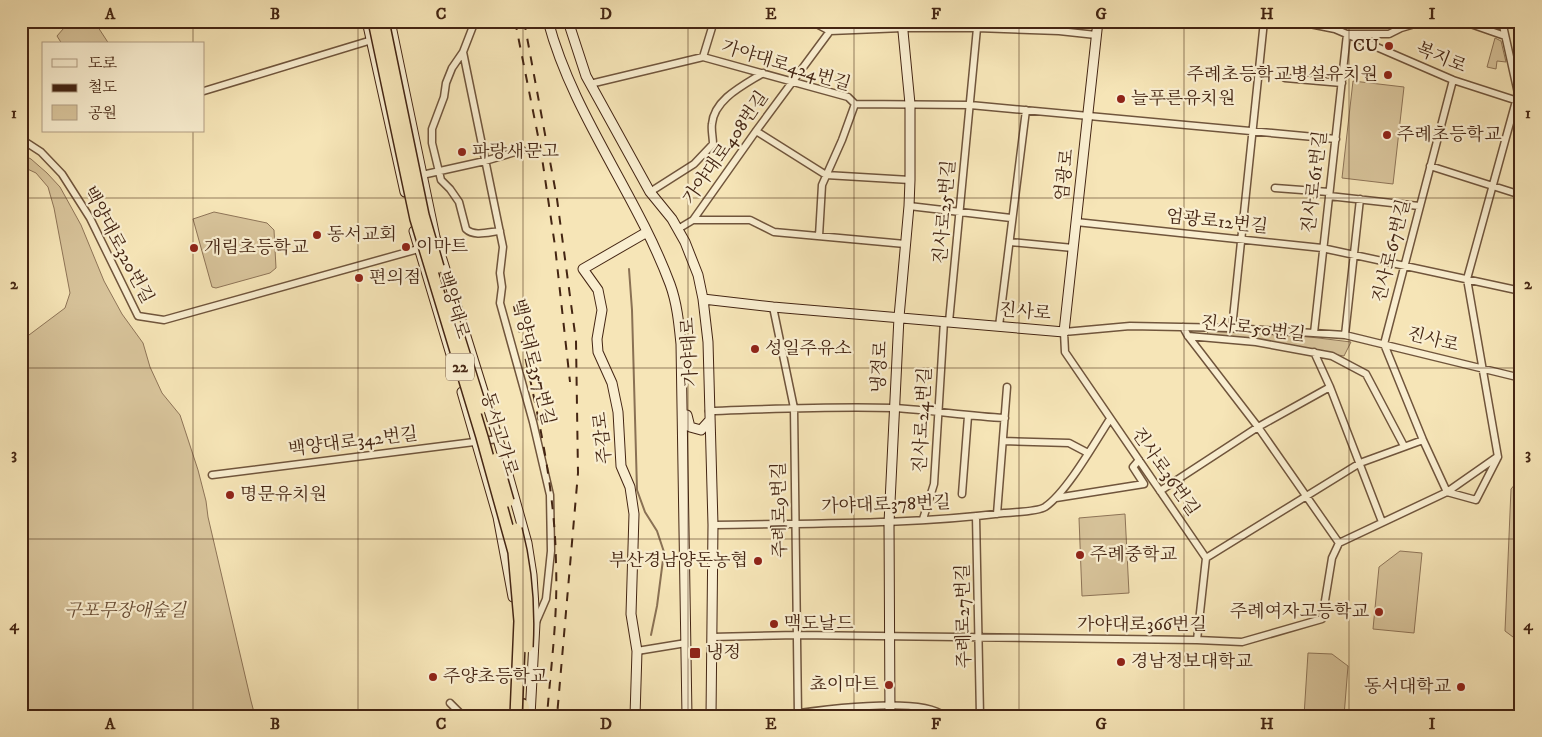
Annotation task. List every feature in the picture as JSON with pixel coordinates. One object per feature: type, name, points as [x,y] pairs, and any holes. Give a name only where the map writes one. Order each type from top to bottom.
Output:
[{"type":"highway","name":"동서고가로","points":[[374,21],[416,219],[482,437],[514,552],[520,621],[514,716]]},
{"type":"highway","name":"동서고가로","points":[[382,21],[423,215],[447,300],[503,480],[521,549],[526,581],[528,622],[524,712]]},
{"type":"main road","name":"백양대로","points":[[367,21],[409,212],[498,517],[514,606],[517,643],[514,716]]},
{"type":"main road","name":"백양대로","points":[[390,21],[438,244],[498,440],[527,543],[533,582],[535,623],[530,716]]},
{"type":"main road","name":"가야대로","points":[[548,21],[554,44],[569,83],[647,232],[670,285],[678,314],[682,375],[687,716]]},
{"type":"main road","name":"가야대로","points":[[568,21],[590,84],[650,192],[672,219],[685,242],[698,275],[703,299],[708,342],[713,525],[711,716]]},
{"type":"main road","name":"엄광로","points":[[1064,332],[1098,21]]},
{"type":"main road","name":"냉정로","points":[[890,716],[889,523],[899,318],[910,180],[910,104],[902,24]]},
{"type":"main road","name":"주감로","points":[[635,716],[637,652],[631,614],[634,514],[630,487],[621,466],[618,412],[612,383],[598,352],[597,339],[602,310],[598,290],[583,269],[647,232]]},
{"type":"main road","name":"진사로","points":[[703,299],[1064,332]]},
{"type":"main road","points":[[682,375],[686,386],[687,417],[690,427],[695,430],[701,430],[709,415]]},
{"type":"street","points":[[475,21],[463,52],[452,68],[446,83],[444,97],[432,129],[432,143],[441,180],[450,189],[458,202],[466,229],[469,232],[480,234],[500,231]]},
{"type":"street","points":[[703,57],[714,21]]},
{"type":"street","points":[[811,21],[830,31],[902,24],[1059,31],[1096,35]]},
{"type":"street","points":[[1232,328],[1264,21]]},
{"type":"street","name":"복지로","points":[[1295,21],[1335,29],[1453,80],[1519,102]]},
{"type":"street","points":[[1347,34],[1389,34],[1424,21]]},
{"type":"street","points":[[1462,21],[1505,36]]},
{"type":"street","points":[[1384,344],[1423,440],[1447,492],[1476,500],[1498,457],[1467,279],[1519,102],[1502,21]]},
{"type":"street","points":[[970,105],[977,28]]},
{"type":"street","name":"가야대로408번길","points":[[678,229],[693,220],[830,31]]},
{"type":"street","points":[[205,90],[393,34]]},
{"type":"street","name":"진사로61번길","points":[[1314,333],[1347,34]]},
{"type":"street","name":"백양대로357번길","points":[[463,52],[503,247],[500,274],[502,287],[500,303],[533,422],[550,495],[551,551],[546,600],[535,623]]},
{"type":"street","name":"가야대로424번길","points":[[590,84],[703,57],[848,97],[855,104],[970,105],[1336,139]]},
{"type":"street","points":[[650,192],[694,164],[713,144],[712,122],[720,104],[736,90],[763,73]]},
{"type":"street","points":[[1285,78],[1342,83]]},
{"type":"street","name":"진사로67번길","points":[[1384,344],[1453,80]]},
{"type":"street","name":"가야대로424번길","points":[[820,236],[822,186],[855,104]]},
{"type":"street","name":"진사로25번길","points":[[947,322],[970,105]]},
{"type":"street","points":[[999,326],[1026,110]]},
{"type":"street","points":[[756,131],[826,176],[910,180]]},
{"type":"street","name":"백양대로320번길","points":[[21,139],[41,152],[62,174],[90,218],[138,316],[164,320],[438,244]]},
{"type":"street","points":[[422,175],[485,161],[522,150]]},
{"type":"street","points":[[1430,166],[1521,196]]},
{"type":"street","points":[[1275,188],[1419,206]]},
{"type":"street","points":[[1345,335],[1360,199]]},
{"type":"street","points":[[909,206],[1012,218]]},
{"type":"street","points":[[693,220],[750,220],[774,232],[905,244]]},
{"type":"street","name":"엄광로12번길","points":[[1076,222],[1322,248],[1521,291]]},
{"type":"street","points":[[1010,242],[1073,248]]},
{"type":"street","name":"주례로9번길","points":[[773,306],[794,408],[798,714]]},
{"type":"street","name":"진사로24번길","points":[[923,519],[934,484],[938,412],[947,322]]},
{"type":"street","name":"진사로","points":[[1064,332],[1130,326],[1232,328],[1345,335],[1521,378]]},
{"type":"street","points":[[1183,327],[1258,427],[1340,544],[1447,492],[1498,457]]},
{"type":"street","name":"진사로36번길","points":[[1064,332],[1065,352],[1206,558]]},
{"type":"street","name":"진사로50번길","points":[[1188,336],[1256,342],[1332,356],[1366,374],[1404,446]]},
{"type":"street","name":"진사로50번길","points":[[1314,352],[1330,387],[1382,522]]},
{"type":"street","points":[[997,514],[1007,387]]},
{"type":"street","points":[[1160,491],[1258,427],[1330,387]]},
{"type":"street","points":[[709,415],[794,408],[894,408],[1005,418]]},
{"type":"street","points":[[962,494],[968,416]]},
{"type":"street","name":"가야대로378번길","points":[[713,525],[889,523],[997,514],[1043,508],[1056,498],[1110,419]]},
{"type":"street","name":"백양대로342번길","points":[[212,475],[498,440]]},
{"type":"street","points":[[1197,640],[1206,558],[1360,462],[1423,440]]},
{"type":"street","points":[[1003,441],[1069,443],[1088,453]]},
{"type":"street","name":"가야대로378번길","points":[[1056,498],[1144,484],[1133,467],[1139,460]]},
{"type":"street","name":"주례로27번길","points":[[976,516],[980,637],[980,716]]},
{"type":"street","name":"가야대로366번길","points":[[712,637],[797,635],[1242,642],[1322,619],[1332,558],[1340,544]]},
{"type":"street","points":[[637,652],[686,643]]},
{"type":"street","points":[[450,703],[459,712],[458,716]]},
{"type":"street","points":[[780,716],[838,708],[890,706],[933,709],[944,716]]},
{"type":"green space","points":[[70,21],[94,21],[108,42],[61,42],[57,36]]},
{"type":"green space","points":[[1495,38],[1501,41],[1506,62],[1497,61],[1496,69],[1487,67]]},
{"type":"green space","points":[[1353,81],[1404,87],[1393,184],[1342,178]]},
{"type":"green space","name":"구포무장애숲길","points":[[21,154],[31,159],[60,187],[81,225],[104,281],[122,314],[143,343],[150,367],[162,393],[180,415],[206,501],[208,517],[255,716],[21,716],[21,341],[65,308],[70,293],[54,208],[48,187],[36,173],[21,166]]},
{"type":"green space","points":[[214,212],[267,223],[274,230],[276,268],[270,273],[216,288],[212,287],[193,219]]},
{"type":"green space","points":[[1208,331],[1310,337],[1351,342],[1344,356],[1257,341],[1207,335]]},
{"type":"green space","points":[[1521,477],[1521,643],[1505,631],[1511,489]]},
{"type":"green space","points":[[1125,514],[1129,593],[1082,596],[1079,518]]},
{"type":"green space","points":[[1400,551],[1422,553],[1414,633],[1373,629],[1379,567]]},
{"type":"green space","points":[[1308,653],[1332,654],[1348,666],[1344,716],[1304,716]]},
{"type":"waterway","points":[[629,269],[632,310],[637,490],[645,512],[657,531],[664,552],[651,635]]},
{"type":"railway","points":[[515,21],[541,151],[555,246],[570,382]]},
{"type":"railway","points":[[524,21],[557,199],[576,341],[578,473],[557,716]]},
{"type":"railway","points":[[514,306],[541,434],[552,499],[555,531],[556,602],[547,716]]},
{"type":"place","name":"CU","points":[[1389,46]]},
{"type":"place","name":"주례초등학교병설유치원","points":[[1388,75]]},
{"type":"place","name":"늘푸른유치원","points":[[1121,99]]},
{"type":"place","name":"주례초등학교","points":[[1387,135]]},
{"type":"place","name":"파랑새문고","points":[[462,152]]},
{"type":"place","name":"동서교회","points":[[317,235]]},
{"type":"place","name":"이마트","points":[[406,247]]},
{"type":"place","name":"개림초등학교","points":[[194,248]]},
{"type":"place","name":"편의점","points":[[359,278]]},
{"type":"place","name":"성일주유소","points":[[755,349]]},
{"type":"place","name":"명문유치원","points":[[230,495]]},
{"type":"place","name":"주례중학교","points":[[1080,555]]},
{"type":"place","name":"부산경남양돈농협","points":[[758,561]]},
{"type":"place","name":"주례여자고등학교","points":[[1379,612]]},
{"type":"place","name":"맥도날드","points":[[774,624]]},
{"type":"place","name":"냉정","points":[[695,653]]},
{"type":"place","name":"경남정보대학교","points":[[1121,662]]},
{"type":"place","name":"주양초등학교","points":[[433,677]]},
{"type":"place","name":"쵸이마트","points":[[889,685]]},
{"type":"place","name":"동서대학교","points":[[1461,687]]}]
